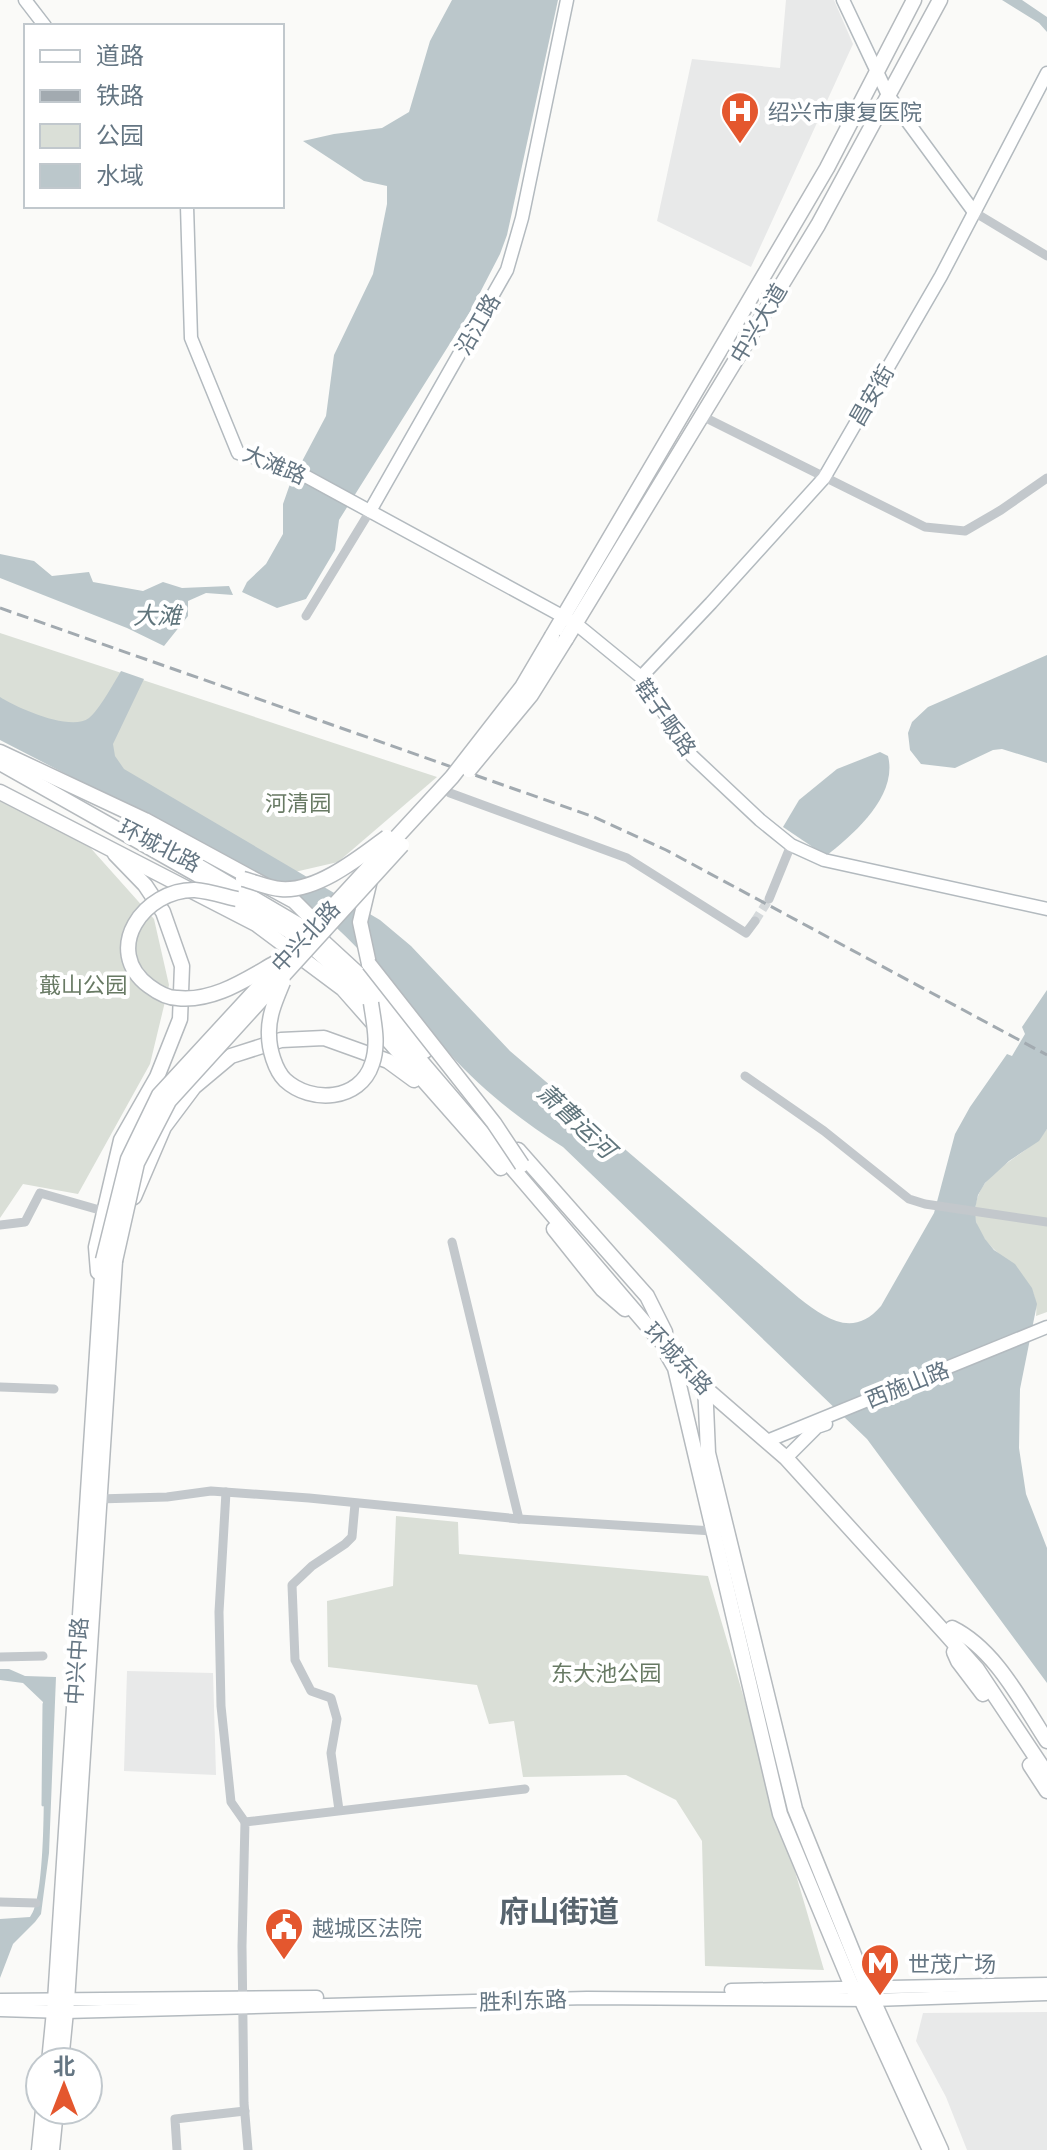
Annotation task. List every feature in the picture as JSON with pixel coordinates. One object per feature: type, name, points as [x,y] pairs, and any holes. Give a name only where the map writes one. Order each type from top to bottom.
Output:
[{"type":"main road","name":"中兴大道","points":[[570,620],[827,168],[914,0]]},
{"type":"main road","name":"中兴大道","points":[[559,637],[702,416],[818,225],[940,0]]},
{"type":"main road","name":"中兴北路","points":[[109,1260],[128,1159],[159,1095],[370,880],[450,793],[531,695],[559,637]]},
{"type":"main road","name":"中兴北路","points":[[286,964],[452,777],[559,637]]},
{"type":"main road","points":[[0,752],[145,820],[294,901],[472,1087],[516,1148],[647,1296],[675,1368],[780,1814],[941,2150]]},
{"type":"main road","points":[[0,763],[102,807],[243,879],[282,889],[307,885],[347,867],[417,815]]},
{"type":"main road","name":"环城北路","points":[[0,763],[200,871],[312,939]]},
{"type":"main road","points":[[0,792],[256,924],[343,989],[432,1093],[531,1201],[602,1289],[660,1336]]},
{"type":"main road","points":[[100,1298],[96,1247],[103,1211],[121,1140],[157,1077],[180,1019],[182,966],[163,912],[145,885],[107,846]]},
{"type":"main road","name":"环城北路","points":[[200,871],[237,899],[312,939]]},
{"type":"main road","points":[[370,880],[360,922],[369,964],[494,1123],[522,1165]]},
{"type":"main road","points":[[237,899],[195,890],[157,900],[139,916],[128,946],[130,962],[141,979],[159,993],[176,999],[205,996],[286,964]]},
{"type":"main road","name":"环城东路","points":[[312,939],[621,1287]]},
{"type":"main road","name":"环城东路","points":[[312,939],[366,981],[522,1165],[660,1336],[705,1383],[789,1455],[949,1631],[983,1663],[1047,1759]]},
{"type":"main road","points":[[286,964],[272,1010],[269,1033],[271,1053],[283,1079],[307,1094],[332,1097],[357,1086],[371,1068],[376,1045],[371,1003]]},
{"type":"main road","points":[[114,1279],[137,1187],[164,1127],[194,1087],[231,1056],[281,1040],[324,1038],[388,1061],[432,1093]]},
{"type":"main road","name":"中兴中路","points":[[92,1499],[114,1279],[109,1260]]},
{"type":"main road","name":"中兴中路","points":[[61,2046],[60,2006],[92,1499],[100,1298],[109,1260]]},
{"type":"main road","points":[[705,1383],[708,1453],[795,1809],[864,1994],[930,2150]]},
{"type":"main road","points":[[949,1631],[969,1637],[985,1651],[1047,1741]]},
{"type":"main road","points":[[949,1631],[958,1661],[1047,1791]]},
{"type":"main road","name":"环城东路","points":[[949,1631],[1047,1774]]},
{"type":"main road","name":"中兴中路","points":[[52,2046],[60,2006]]},
{"type":"main road","points":[[39,2150],[41,2126]]},
{"type":"main road","points":[[52,2150],[54,2126]]},
{"type":"street","points":[[25,0],[43,24]]},
{"type":"street","name":"沿江路","points":[[306,616],[370,511],[507,270],[525,204],[567,0]]},
{"type":"street","points":[[843,0],[888,95],[974,212],[1047,256]]},
{"type":"street","name":"昌安街","points":[[641,677],[824,478],[941,276],[1047,73]]},
{"type":"street","name":"大滩路","points":[[187,208],[191,338],[238,453],[287,466],[570,620]]},
{"type":"street","points":[[702,416],[925,527],[965,531],[1047,478]]},
{"type":"street","name":"鞋子畈路","points":[[570,620],[641,677],[692,756],[791,845],[824,860],[1047,909]]},
{"type":"street","points":[[450,793],[627,858],[746,933],[755,921]]},
{"type":"street","points":[[769,899],[791,845]]},
{"type":"street","points":[[745,1076],[824,1131],[909,1199],[1047,1222]]},
{"type":"street","points":[[0,1225],[25,1222],[40,1193],[103,1211]]},
{"type":"street","points":[[452,1242],[519,1519]]},
{"type":"street","name":"西施山路","points":[[789,1455],[816,1424],[1047,1327]]},
{"type":"street","name":"西施山路","points":[[771,1439],[1047,1335]]},
{"type":"street","points":[[0,1387],[54,1389]]},
{"type":"street","points":[[92,1499],[226,1492],[519,1519],[713,1531]]},
{"type":"street","points":[[226,1492],[219,1612],[221,1706],[231,1802],[245,1822],[242,1896],[248,2150]]},
{"type":"street","points":[[339,1810],[331,1753],[337,1719],[331,1698],[311,1691],[295,1660],[292,1585],[352,1537],[355,1504]]},
{"type":"street","points":[[0,1657],[43,1656]]},
{"type":"street","points":[[245,1822],[525,1789]]},
{"type":"street","points":[[0,1902],[36,1903]]},
{"type":"street","name":"胜利东路","points":[[864,1994],[1047,1984]]},
{"type":"street","name":"胜利东路","points":[[0,2010],[244,2002],[1047,1994]]},
{"type":"street","name":"胜利东路","points":[[0,2000],[60,2006]]},
{"type":"street","points":[[177,2150],[175,2119],[245,2111]]},
{"type":"shaded area","name":"绍兴市康复医院","points":[[786,0],[834,0],[853,44],[751,267],[657,221],[692,59],[780,68]]},
{"type":"shaded area","points":[[127,1671],[213,1673],[216,1775],[124,1771]]},
{"type":"shaded area","name":"世茂广场","points":[[1047,2012],[1047,2150],[967,2150],[946,2097],[916,2041],[923,2013]]},
{"type":"green space","name":"河清园","points":[[0,633],[437,777],[338,862],[286,874],[0,712]]},
{"type":"green space","name":"蕺山公园","points":[[0,800],[79,835],[154,919],[169,985],[150,1064],[78,1194],[23,1184],[0,1218]]},
{"type":"green space","points":[[1047,1129],[1047,1312],[1036,1316],[1035,1298],[1028,1283],[982,1235],[976,1220],[976,1203],[988,1180]]},
{"type":"green space","name":"东大池公园","points":[[396,1516],[458,1522],[459,1554],[708,1576],[824,1970],[705,1966],[702,1841],[676,1800],[626,1775],[523,1777],[514,1721],[489,1724],[477,1685],[328,1667],[327,1601],[393,1586]]},
{"type":"water","points":[[452,0],[558,0],[507,235],[471,310],[339,520],[335,550],[306,599],[277,608],[242,592],[247,582],[266,564],[283,534],[283,504],[290,484],[326,416],[334,355],[373,274],[387,204],[387,186],[364,181],[303,141],[382,128],[409,112],[430,41]]},
{"type":"water","points":[[1002,0],[1022,0],[1047,17],[1047,32],[1039,23]]},
{"type":"water","name":"大滩","points":[[0,554],[34,561],[52,576],[89,572],[93,582],[143,591],[163,582],[182,588],[229,586],[233,595],[206,593],[188,601],[188,616],[164,646],[127,628],[0,578]]},
{"type":"water","points":[[1047,655],[1047,763],[1002,749],[993,750],[955,768],[921,764],[910,750],[908,733],[912,722],[928,707]]},
{"type":"water","name":"萧曹运河","points":[[121,671],[144,679],[113,744],[115,756],[124,769],[380,920],[411,946],[510,1051],[799,1298],[839,1322],[860,1321],[881,1306],[934,1213],[955,1134],[1007,1054],[1012,1056],[1025,1034],[1022,1027],[1047,990],[1047,1129],[1039,1141],[1009,1161],[985,1183],[975,1209],[976,1222],[985,1239],[994,1250],[1015,1264],[1032,1288],[1037,1304],[1020,1389],[1019,1448],[1026,1494],[1047,1548],[1047,1683],[867,1439],[563,1147],[518,1116],[475,1080],[337,928],[319,912],[149,817],[0,740],[0,697],[44,717],[81,722],[97,709]]},
{"type":"water","points":[[880,752],[888,756],[889,771],[880,799],[861,825],[826,856],[783,827],[799,800],[837,769]]},
{"type":"water","points":[[0,1669],[9,1669],[25,1676],[56,1677],[49,1853],[41,1914],[13,1944],[0,1978],[0,1919],[30,1917],[36,1903],[42,1849],[44,1780],[43,1702],[23,1683],[0,1680]]},
{"type":"waterway","points":[[43,1805],[44,1704]]},
{"type":"tunnel","points":[[755,921],[769,899]]},
{"type":"railway","points":[[0,608],[594,817],[666,850],[1047,1055]]},
{"type":"place","name":"绍兴市康复医院","points":[[740,145]]},
{"type":"place","name":"越城区法院","points":[[284,1961]]},
{"type":"place","name":"世茂广场","points":[[880,1997]]},
{"type":"district","name":"府山街道","points":[[559,1910]]}]
